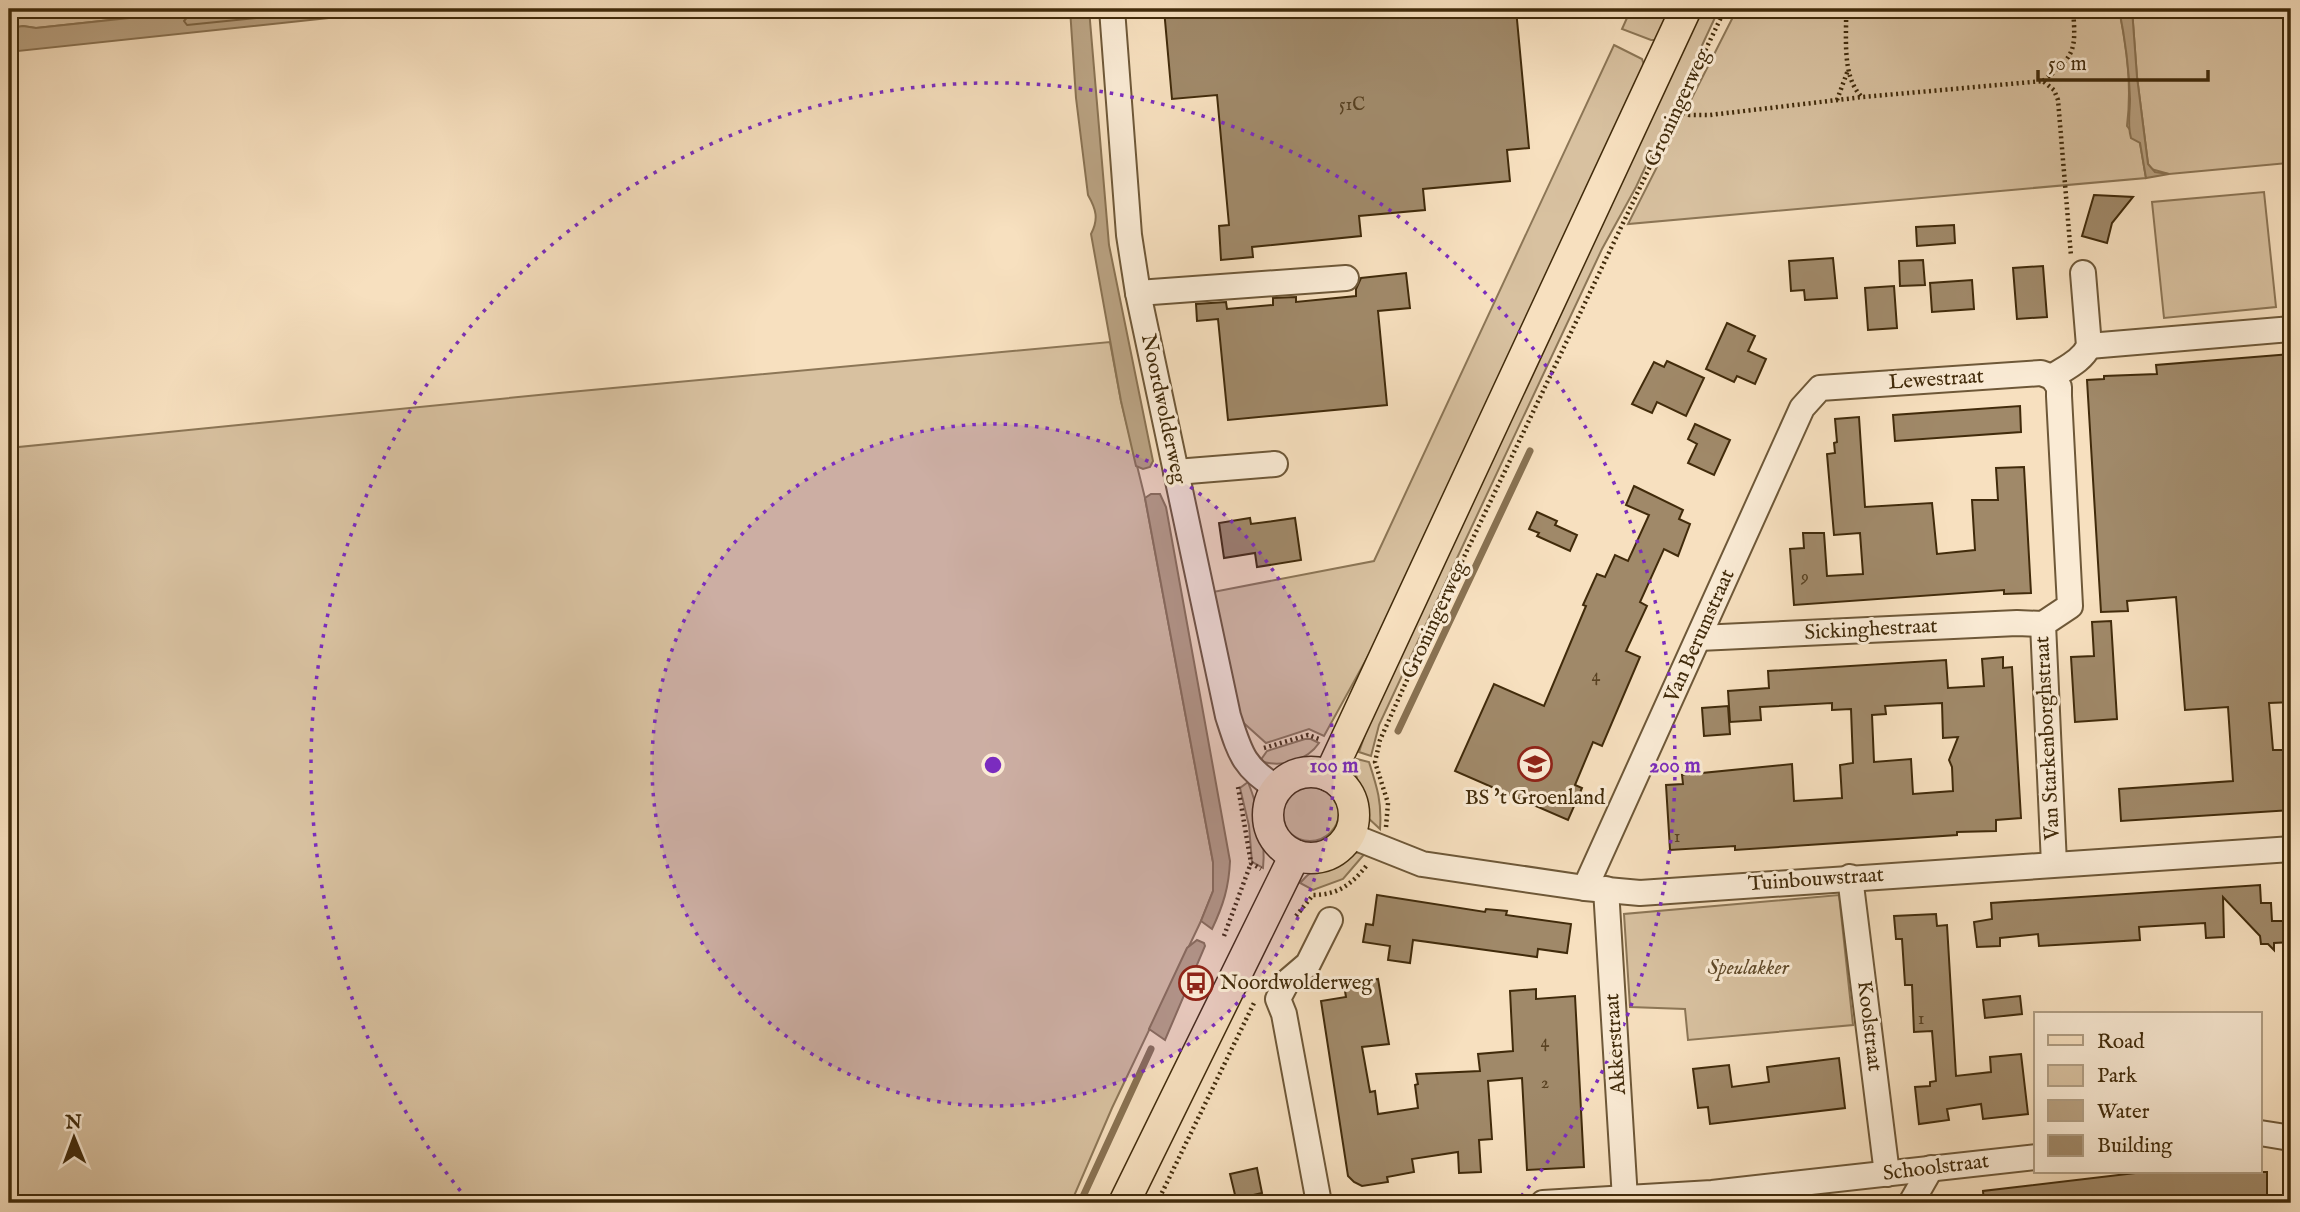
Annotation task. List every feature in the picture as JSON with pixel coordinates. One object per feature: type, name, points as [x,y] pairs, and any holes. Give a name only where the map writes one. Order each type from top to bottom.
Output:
[{"type":"main road","name":"Groningerweg","points":[[1329,776],[1686,9]]},
{"type":"main road","points":[[1310,772],[1329,776],[1346,791],[1351,801],[1353,824],[1349,835],[1331,852],[1320,857],[1295,855],[1281,846],[1272,833],[1268,818],[1270,803],[1277,788],[1292,776],[1310,772]]},
{"type":"main road","points":[[1124,1203],[1295,855]]},
{"type":"street","name":"Noordwolderweg","points":[[1112,9],[1129,235],[1138,293],[1228,716],[1241,756],[1251,768],[1277,788]]},
{"type":"street","points":[[2052,377],[2086,354],[2090,346],[2083,273]]},
{"type":"street","points":[[1138,293],[1346,278]]},
{"type":"street","points":[[2090,346],[2291,329]]},
{"type":"street","name":"Lewestraat","points":[[1820,388],[2029,373],[2052,377]]},
{"type":"street","name":"Van Starkenborghstraat","points":[[2052,377],[2059,387],[2070,606],[2043,624],[2054,864]]},
{"type":"street","name":"Van Berumstraat","points":[[1596,889],[1699,638],[1802,408],[1820,388]]},
{"type":"street","points":[[1176,472],[1275,464]]},
{"type":"street","name":"Sickinghestraat","points":[[1699,638],[2043,624]]},
{"type":"street","name":"Tuinbouwstraat","points":[[1349,835],[1422,864],[1596,889],[1640,892],[2291,849]]},
{"type":"street","name":"Koolstraat","points":[[1850,877],[1887,1174]]},
{"type":"street","name":"Akkerstraat","points":[[1596,889],[1625,1199]]},
{"type":"street","points":[[1319,1203],[1284,1014],[1278,999],[1287,982],[1308,964],[1330,920]]},
{"type":"street","points":[[2262,1133],[2291,1138]]},
{"type":"street","name":"Schoolstraat","points":[[1543,1203],[1713,1198],[1931,1168],[2034,1157]]},
{"type":"street","points":[[1911,1203],[1931,1168]]},
{"type":"path","name":"Groningerweg","points":[[1313,895],[1338,892],[1357,878],[1381,847],[1385,836],[1388,803],[1375,762],[1380,740],[1439,608],[1725,9]]},
{"type":"path","points":[[1846,9],[1849,70],[1858,93],[1863,97]]},
{"type":"path","points":[[1678,111],[1710,115],[1863,97],[2043,81],[2065,64],[2073,52],[2073,9]]},
{"type":"path","points":[[1837,100],[1849,70]]},
{"type":"path","points":[[2043,81],[2054,90],[2058,100],[2071,258],[2083,273]]},
{"type":"path","points":[[1224,937],[1251,863],[1238,785],[1265,747]]},
{"type":"path","points":[[1251,863],[1281,881],[1313,895],[1296,916]]},
{"type":"path","points":[[1157,1203],[1254,1003]]},
{"type":"green space","points":[[9,9],[213,9],[9,29]]},
{"type":"green space","points":[[1631,9],[1672,9],[1655,40],[1651,40],[1622,29]]},
{"type":"green space","points":[[1697,9],[1719,9],[1636,187],[1602,249],[1379,725],[1371,756],[1359,752],[1386,673]]},
{"type":"green space","points":[[1737,9],[2119,9],[2128,67],[2127,126],[2140,143],[2146,178],[1628,224]]},
{"type":"green space","points":[[2132,9],[2291,9],[2291,202],[2288,163],[2169,174],[2151,169],[2148,164],[2137,77]]},
{"type":"green space","points":[[1614,45],[1642,59],[1645,68],[1378,638],[1324,736],[1309,729],[1266,743],[1237,717],[1213,592],[1374,561]]},
{"type":"green space","points":[[2264,192],[2276,307],[2164,318],[2152,202]]},
{"type":"green space","points":[[1110,342],[1121,401],[1145,498],[1213,862],[1213,891],[1071,1203],[9,1203],[9,448]]},
{"type":"green space","points":[[1305,739],[1319,743],[1301,758],[1276,764],[1260,761],[1267,751]]},
{"type":"green space","points":[[1357,759],[1369,762],[1378,795],[1380,829],[1366,816],[1355,770]]},
{"type":"green space","points":[[1248,782],[1260,824],[1263,868],[1252,862],[1249,826],[1240,788]]},
{"type":"green space","points":[[1310,783],[1321,785],[1334,796],[1339,812],[1337,823],[1326,836],[1310,841],[1299,839],[1286,828],[1281,812],[1283,801],[1294,788]]},
{"type":"green space","points":[[1367,851],[1343,879],[1313,890],[1300,883],[1314,870],[1330,861]]},
{"type":"green space","name":"Speulakker","points":[[1839,895],[1853,1025],[1688,1040],[1685,1009],[1630,1007],[1624,914]]},
{"type":"water","points":[[213,9],[413,9],[9,52],[10,28],[36,28]]},
{"type":"water","points":[[1070,9],[1089,9],[1109,245],[1153,461],[1150,467],[1143,469],[1136,466],[1121,401],[1091,234],[1096,214],[1088,195],[1076,98]]},
{"type":"water","points":[[2119,9],[2132,9],[2148,164],[2155,172],[2169,174],[2146,178],[2140,143],[2131,138],[2128,65]]},
{"type":"water","points":[[1151,494],[1160,494],[1166,507],[1230,861],[1225,896],[1212,929],[1201,921],[1213,891],[1213,862],[1145,498]]},
{"type":"water","points":[[1197,940],[1205,946],[1165,1040],[1149,1029],[1187,948]]},
{"type":"building","points":[[1164,9],[1516,9],[1529,148],[1507,150],[1510,181],[1423,189],[1425,210],[1359,216],[1361,236],[1252,247],[1253,257],[1221,260],[1219,226],[1229,225],[1217,95],[1172,99]]},
{"type":"building","points":[[2094,195],[2133,197],[2112,223],[2107,243],[2082,236]]},
{"type":"building","points":[[1954,225],[1955,243],[1917,246],[1916,227]]},
{"type":"building","points":[[1833,258],[1837,298],[1805,300],[1804,290],[1791,291],[1789,261]]},
{"type":"building","points":[[1923,260],[1925,285],[1900,286],[1899,261]]},
{"type":"building","points":[[2043,266],[2047,317],[2017,319],[2013,268]]},
{"type":"building","points":[[1406,273],[1410,308],[1378,311],[1387,405],[1228,420],[1218,319],[1197,321],[1196,304],[1226,302],[1227,309],[1273,305],[1273,298],[1296,297],[1296,302],[1356,296],[1361,278]]},
{"type":"building","points":[[1972,280],[1974,309],[1932,312],[1930,283]]},
{"type":"building","points":[[1894,286],[1897,328],[1868,330],[1865,288]]},
{"type":"building","points":[[1727,323],[1755,336],[1748,351],[1766,359],[1755,384],[1737,376],[1734,382],[1706,369]]},
{"type":"building","points":[[2291,354],[2291,702],[2269,703],[2273,750],[2285,750],[2286,790],[2291,790],[2291,810],[2121,821],[2119,789],[2233,781],[2228,707],[2185,710],[2176,597],[2127,601],[2128,611],[2101,612],[2087,380],[2104,379],[2104,376],[2157,374],[2156,365]]},
{"type":"building","points":[[1667,361],[1704,378],[1686,416],[1657,402],[1652,413],[1632,404],[1654,362],[1664,367]]},
{"type":"building","points":[[2020,406],[2021,432],[1895,441],[1893,415]]},
{"type":"building","points":[[1859,417],[1865,507],[1932,503],[1937,554],[1975,550],[1972,500],[1998,500],[1996,468],[2024,467],[2031,593],[2004,594],[2004,590],[1794,605],[1790,549],[1804,548],[1803,533],[1824,533],[1827,576],[1863,574],[1860,533],[1834,535],[1827,454],[1835,453],[1835,419]]},
{"type":"building","points":[[1695,424],[1730,440],[1714,475],[1688,463],[1697,444],[1688,439]]},
{"type":"building","points":[[1634,486],[1683,510],[1679,519],[1690,524],[1678,556],[1664,549],[1640,602],[1647,606],[1626,651],[1640,657],[1602,746],[1593,742],[1575,785],[1582,788],[1568,820],[1455,771],[1494,684],[1544,706],[1597,574],[1605,577],[1615,555],[1628,561],[1649,515],[1626,505]]},
{"type":"building","points":[[1537,512],[1557,521],[1555,525],[1577,535],[1570,551],[1537,536],[1539,533],[1529,529]]},
{"type":"building","points":[[1250,518],[1251,524],[1295,518],[1301,560],[1257,567],[1255,553],[1224,558],[1219,523]]},
{"type":"building","points":[[2111,621],[2117,719],[2075,722],[2071,657],[2094,656],[2092,622]]},
{"type":"building","points":[[2003,657],[2003,668],[2012,667],[2021,818],[1996,820],[1996,831],[1957,832],[1957,835],[1735,850],[1735,846],[1670,850],[1666,785],[1683,784],[1682,775],[1792,764],[1794,801],[1842,798],[1840,765],[1853,763],[1851,709],[1832,710],[1832,703],[1760,707],[1761,720],[1730,722],[1728,691],[1769,688],[1768,671],[1946,660],[1948,688],[1984,686],[1982,659]],"holes":[[[1942,703],[1943,738],[1958,737],[1949,760],[1953,791],[1913,794],[1911,759],[1874,762],[1872,715],[1886,714],[1885,706]]]},
{"type":"building","points":[[1728,706],[1730,734],[1704,736],[1702,708]]},
{"type":"building","points":[[2260,885],[2261,903],[2271,903],[2272,921],[2291,921],[2291,942],[2274,943],[2274,950],[2268,944],[2261,944],[2260,936],[2223,897],[2224,937],[2206,938],[2205,923],[2139,927],[2140,940],[2039,946],[2038,934],[2000,938],[2000,946],[1977,947],[1974,922],[1992,919],[1991,903]]},
{"type":"building","points":[[1377,895],[1485,912],[1486,909],[1507,911],[1506,915],[1571,924],[1567,953],[1538,949],[1537,957],[1413,940],[1410,963],[1388,960],[1390,946],[1363,942],[1366,924],[1373,925]]},
{"type":"building","points":[[1936,914],[1937,926],[1947,925],[1956,1076],[1991,1072],[1990,1057],[2021,1054],[2028,1114],[1983,1119],[1981,1104],[1947,1109],[1949,1120],[1919,1124],[1915,1087],[1930,1086],[1930,1082],[1936,1081],[1932,1031],[1914,1032],[1912,985],[1905,985],[1902,939],[1896,939],[1894,916]]},
{"type":"building","points":[[1378,979],[1389,1044],[1362,1047],[1370,1092],[1375,1091],[1378,1114],[1418,1108],[1416,1074],[1480,1071],[1478,1054],[1513,1051],[1510,991],[1536,989],[1536,999],[1575,996],[1584,1167],[1527,1170],[1522,1078],[1488,1081],[1492,1139],[1479,1140],[1481,1172],[1459,1173],[1458,1152],[1412,1159],[1414,1172],[1387,1177],[1388,1182],[1362,1186],[1354,1182],[1348,1176],[1321,1001],[1346,997],[1344,985]]},
{"type":"building","points":[[2020,996],[2022,1014],[1985,1018],[1983,1000]]},
{"type":"building","points":[[1839,1058],[1845,1108],[1710,1124],[1708,1107],[1698,1108],[1693,1069],[1729,1065],[1732,1087],[1769,1082],[1767,1067]]},
{"type":"building","points":[[1257,1168],[1262,1193],[1236,1199],[1230,1174]]},
{"type":"building","points":[[2267,1172],[2267,1203],[1984,1203],[1983,1191],[2127,1174]]},
{"type":"waterway","points":[[1398,731],[1530,451]]},
{"type":"waterway","points":[[1080,1203],[1151,1049]]},
{"type":"place","name":"BS 't Groenland","points":[[1535,764]]},
{"type":"place","name":"Noordwolderweg","points":[[1196,983]]}]
